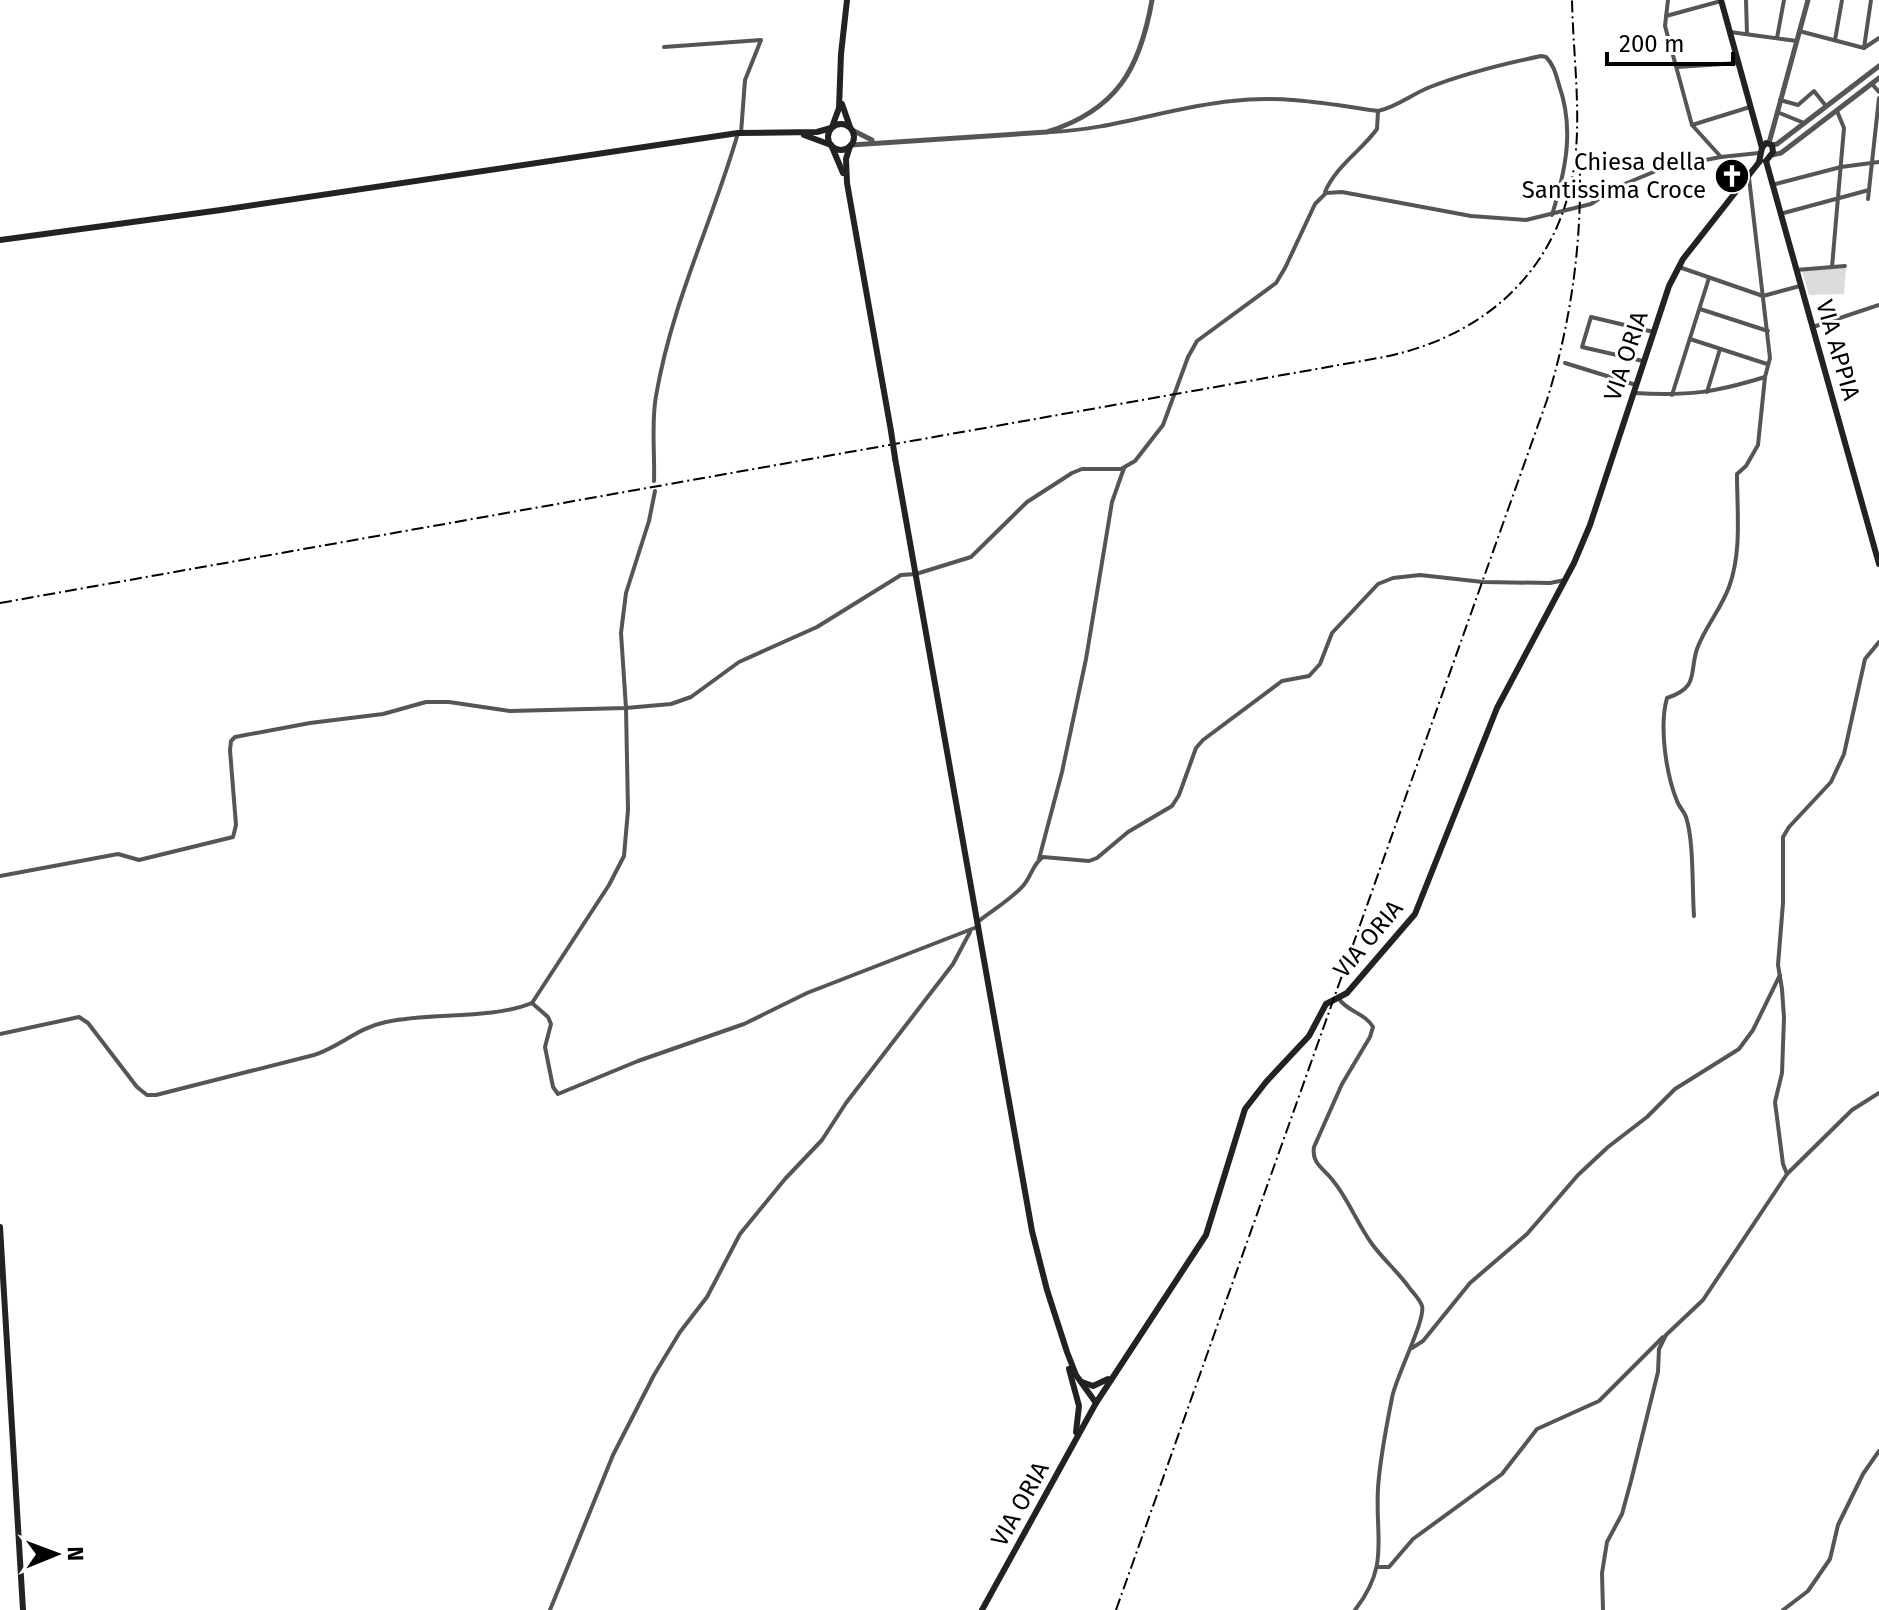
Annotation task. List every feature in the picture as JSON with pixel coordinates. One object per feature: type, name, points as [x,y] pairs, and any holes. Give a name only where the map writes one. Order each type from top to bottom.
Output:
[{"type":"main road","points":[[847,0],[838,115],[828,137],[847,183]]},
{"type":"main road","name":"VIA APPIA","points":[[1721,0],[1879,564]]},
{"type":"main road","points":[[840,89],[854,138],[846,159],[847,183],[1032,1231],[1077,1394],[1078,1416],[1074,1440]]},
{"type":"main road","points":[[0,240],[740,133],[817,132],[840,124],[851,129]]},
{"type":"main road","points":[[793,132],[841,150],[850,146]]},
{"type":"main road","name":"VIA ORIA","points":[[982,1610],[1074,1440],[1206,1235],[1245,1109],[1309,1036],[1326,1004],[1339,999],[1364,975],[1415,914],[1497,708],[1565,580],[1590,525],[1666,293],[1679,267],[1749,178],[1763,153],[1771,155]]},
{"type":"main road","points":[[0,1227],[23,1610]]},
{"type":"main road","points":[[1054,1315],[1076,1375],[1095,1405]]},
{"type":"main road","points":[[1076,1375],[1085,1384],[1093,1386],[1106,1381],[1117,1371]]},
{"type":"main road","points":[[1077,1394],[1084,1404],[1095,1405]]},
{"type":"street","points":[[1047,132],[1091,114],[1127,79],[1144,41],[1152,0]]},
{"type":"street","points":[[1668,0],[1665,26],[1692,125],[1721,157]]},
{"type":"street","points":[[1666,16],[1721,0]]},
{"type":"street","points":[[1746,0],[1747,34]]},
{"type":"street","points":[[1777,38],[1784,0]]},
{"type":"street","points":[[1763,153],[1808,0]]},
{"type":"street","points":[[1835,40],[1842,0]]},
{"type":"street","points":[[1864,48],[1871,0]]},
{"type":"street","points":[[1799,31],[1864,48],[1879,38]]},
{"type":"street","points":[[1730,32],[1797,41]]},
{"type":"street","points":[[654,481],[655,399],[673,316],[740,133],[745,80],[761,40],[664,47]]},
{"type":"street","points":[[850,146],[1047,132],[1104,125],[1231,101],[1303,99],[1378,111],[1453,78],[1541,56],[1546,57],[1554,69],[1568,116],[1568,150],[1552,215]]},
{"type":"street","points":[[1676,67],[1738,63]]},
{"type":"street","points":[[1324,194],[1342,192],[1507,220],[1530,220],[1552,215],[1591,204],[1615,188],[1663,168],[1763,153],[1879,66]]},
{"type":"street","points":[[1771,155],[1781,153],[1879,78]]},
{"type":"street","points":[[1868,199],[1876,162],[1879,95],[1872,84]]},
{"type":"street","points":[[1780,100],[1798,105],[1814,91],[1826,106]]},
{"type":"street","points":[[1692,125],[1750,107]]},
{"type":"street","points":[[550,1610],[613,1455],[654,1375],[680,1332],[707,1297],[740,1234],[822,1140],[846,1103],[953,964],[970,932],[1030,878],[1039,859],[1062,772],[1086,659],[1112,502],[1124,468],[1139,457],[1163,425],[1197,341],[1276,283],[1308,216],[1324,194],[1329,181],[1377,129],[1378,111]]},
{"type":"street","points":[[1832,267],[1844,128],[1837,111]]},
{"type":"street","points":[[1777,112],[1804,123]]},
{"type":"street","points":[[851,129],[881,142]]},
{"type":"street","points":[[1772,185],[1841,167],[1876,162]]},
{"type":"street","points":[[1694,916],[1687,825],[1666,762],[1664,707],[1667,698],[1688,685],[1694,673],[1697,650],[1729,587],[1738,525],[1737,474],[1746,466],[1758,445],[1770,358],[1749,178]]},
{"type":"street","points":[[1780,214],[1879,184]]},
{"type":"street","points":[[1796,270],[1845,266]]},
{"type":"street","points":[[1679,267],[1763,296],[1800,286]]},
{"type":"street","points":[[1672,395],[1709,278]]},
{"type":"street","points":[[1812,327],[1879,305]]},
{"type":"street","points":[[1700,309],[1768,331]]},
{"type":"street","points":[[1643,361],[1582,347],[1591,317],[1654,332]]},
{"type":"street","points":[[1690,339],[1767,364]]},
{"type":"street","points":[[1707,393],[1720,349]]},
{"type":"street","points":[[1565,363],[1635,389],[1672,395],[1707,393],[1765,377]]},
{"type":"street","points":[[0,876],[118,854],[139,860],[233,837],[236,825],[230,750],[235,737],[383,714],[426,702],[449,702],[510,711],[626,708],[671,704],[691,697],[739,662],[817,627],[901,575],[916,574],[971,557],[1031,499],[1072,473],[1082,469],[1124,468]]},
{"type":"street","points":[[0,1034],[79,1017],[88,1023],[137,1087],[147,1095],[156,1095],[328,1051],[358,1030],[383,1022],[503,1010],[532,1003],[609,885],[624,856],[628,810],[621,633],[624,607],[655,491]]},
{"type":"street","points":[[1039,859],[1089,861],[1097,858],[1128,832],[1172,806],[1196,748],[1203,740],[1282,681],[1309,676],[1320,664],[1332,633],[1378,584],[1393,578],[1420,575],[1483,582],[1550,583],[1565,580]]},
{"type":"street","points":[[1787,1174],[1775,1102],[1782,1073],[1784,1018],[1778,965],[1783,837],[1831,782],[1838,769],[1865,659],[1879,642]]},
{"type":"street","points":[[532,1003],[548,1017],[551,1024],[545,1047],[553,1087],[558,1094],[638,1061],[744,1024],[807,993],[970,932]]},
{"type":"street","points":[[1410,1349],[1423,1341],[1470,1283],[1527,1234],[1578,1175],[1608,1147],[1647,1117],[1675,1089],[1739,1049],[1759,1019],[1780,975]]},
{"type":"street","points":[[1339,999],[1344,1006],[1368,1018],[1373,1027],[1342,1084],[1313,1155],[1316,1163],[1335,1182],[1373,1245],[1422,1306],[1422,1316],[1394,1383],[1383,1443],[1378,1489],[1378,1567],[1355,1610]]},
{"type":"street","points":[[1378,1567],[1389,1567],[1413,1539],[1502,1474],[1537,1429],[1599,1401],[1703,1300],[1787,1174],[1852,1110],[1879,1093]]},
{"type":"street","points":[[1603,1610],[1602,1573],[1607,1542],[1622,1514],[1658,1372],[1659,1349],[1666,1335]]},
{"type":"street","points":[[1783,1610],[1808,1591],[1830,1559],[1838,1525],[1863,1474],[1879,1451]]},
{"type":"shaded area","points":[[1846,268],[1844,294],[1809,295],[1802,271]]},
{"type":"railway","points":[[0,603],[1384,357],[1421,347],[1486,314],[1513,291],[1536,264],[1554,233],[1567,198],[1577,140],[1572,0]]},
{"type":"railway","points":[[1116,1610],[1547,400],[1562,344],[1572,288],[1580,172]]},
{"type":"place","name":"Chiesa della Santissima Croce","points":[[1732,176]]}]
